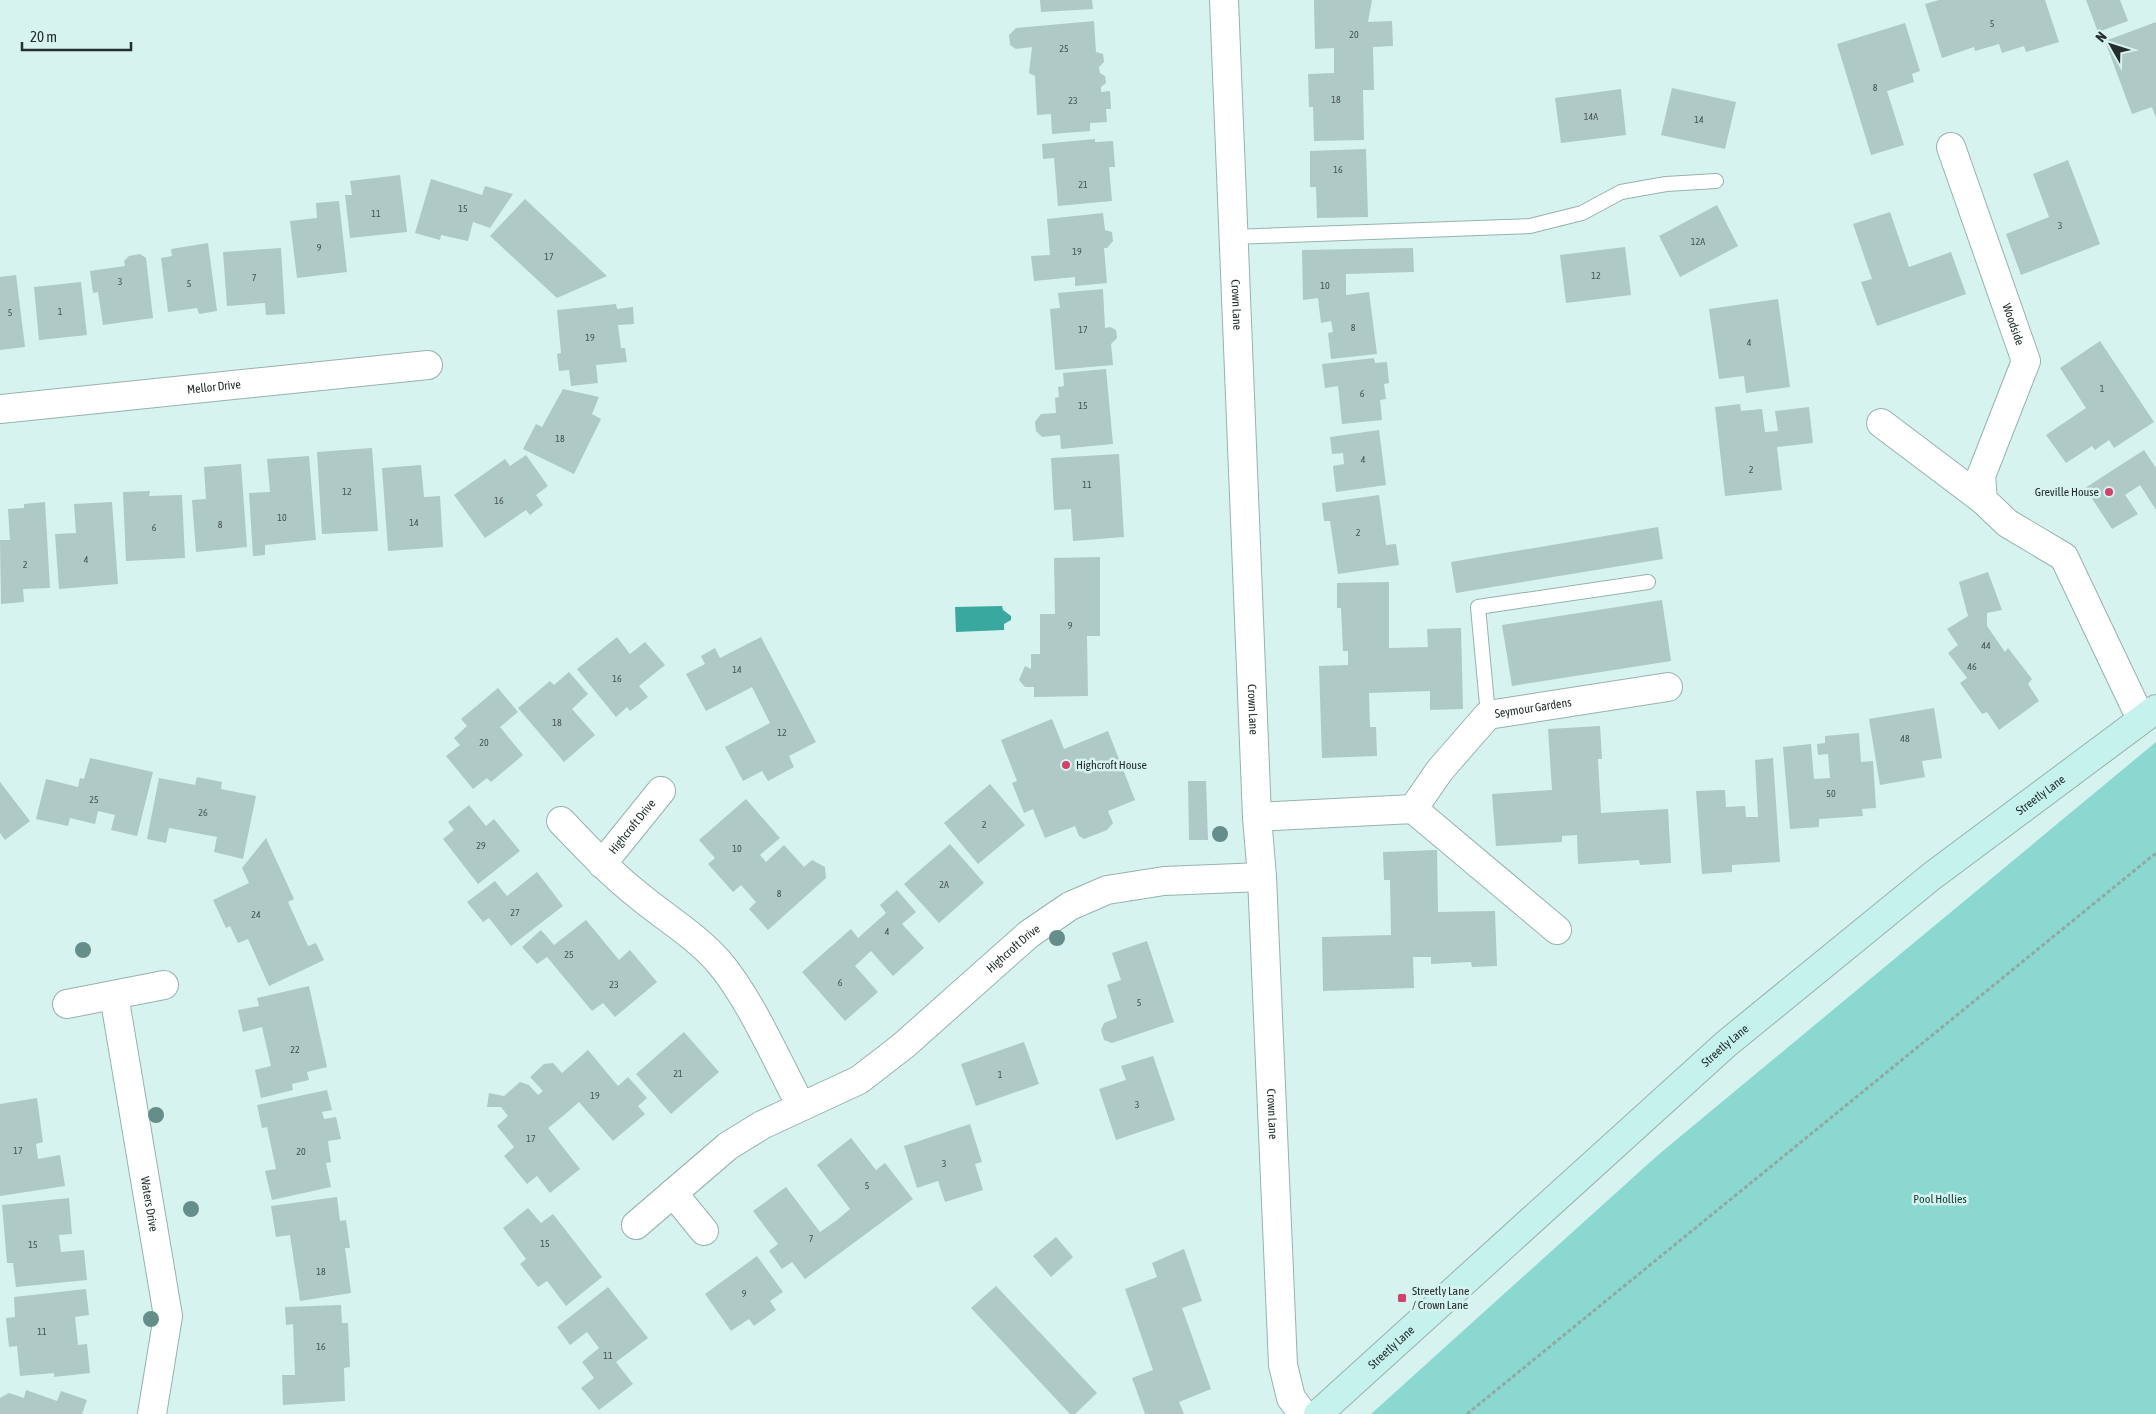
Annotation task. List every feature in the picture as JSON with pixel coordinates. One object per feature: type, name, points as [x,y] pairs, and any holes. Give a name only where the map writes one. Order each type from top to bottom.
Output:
[{"type":"main road","name":"Streetly Lane","points":[[1318,1414],[1726,1044],[1932,876],[2148,714]]},
{"type":"street","name":"Crown Lane","points":[[1224,0],[1257,818],[1262,877],[1283,1365],[1290,1398],[1303,1414]]},
{"type":"street","name":"Woodside","points":[[1951,147],[2026,361],[1981,476],[1983,500]]},
{"type":"street","name":"Mellor Drive","points":[[0,409],[428,365]]},
{"type":"street","points":[[1881,423],[1983,500],[2008,523],[2064,557],[2148,714]]},
{"type":"street","name":"Seymour Gardens","points":[[1413,809],[1440,770],[1488,715],[1668,686]]},
{"type":"street","name":"Highcroft Drive","points":[[602,864],[661,790]]},
{"type":"street","points":[[1257,818],[1413,809],[1557,930]]},
{"type":"street","name":"Highcroft Drive","points":[[561,822],[602,864],[638,895],[693,937],[717,960],[737,986],[801,1106]]},
{"type":"street","name":"Highcroft Drive","points":[[636,1225],[728,1146],[762,1125],[858,1080],[902,1046],[1029,934],[1070,906],[1116,888],[1164,881],[1262,877]]},
{"type":"street","points":[[67,1004],[164,984]]},
{"type":"street","name":"Waters Drive","points":[[114,995],[168,1316],[152,1414]]},
{"type":"street","points":[[673,1194],[704,1231]]},
{"type":"lane","points":[[1233,236],[1530,226],[1582,213],[1621,192],[1666,184],[1716,181]]},
{"type":"lane","points":[[1488,715],[1478,607],[1648,582]]},
{"type":"path","points":[[1467,1414],[2156,853]]},
{"type":"green space","name":"Pool Hollies","points":[[2156,742],[2156,1414],[1371,1414],[1658,1155]]},
{"type":"shaded area","points":[[1002,606],[1003,610],[1011,616],[1011,620],[1004,624],[1004,630],[956,632],[955,607]]},
{"type":"building","points":[[1040,0],[1092,0],[1093,9],[1041,12]]},
{"type":"building","points":[[1314,0],[1372,0],[1368,22],[1392,21],[1393,46],[1373,47],[1374,90],[1363,90],[1364,140],[1314,141],[1313,107],[1309,107],[1308,74],[1334,73],[1334,48],[1315,49]]},
{"type":"building","points":[[1939,0],[2045,0],[2059,42],[2026,52],[2024,46],[2002,53],[1999,44],[1975,51],[1974,47],[1942,58],[1925,4]]},
{"type":"building","points":[[2086,0],[2120,0],[2128,21],[2098,32]]},
{"type":"building","points":[[1094,21],[1096,52],[1103,54],[1104,62],[1099,67],[1100,73],[1105,76],[1106,83],[1101,87],[1101,92],[1110,91],[1111,109],[1106,109],[1107,122],[1090,123],[1090,131],[1052,134],[1051,114],[1037,115],[1035,76],[1029,73],[1032,47],[1016,49],[1010,45],[1009,35],[1016,28]]},
{"type":"building","points":[[2156,22],[2156,118],[2152,107],[2132,114],[2105,41]]},
{"type":"building","points":[[1905,23],[1920,71],[1912,74],[1914,82],[1887,91],[1904,145],[1871,155],[1837,44]]},
{"type":"building","points":[[1672,88],[1736,102],[1725,149],[1661,135]]},
{"type":"building","points":[[1621,89],[1626,135],[1561,143],[1555,98]]},
{"type":"building","points":[[1095,139],[1095,142],[1113,141],[1115,167],[1109,167],[1112,201],[1058,206],[1054,158],[1043,159],[1042,144]]},
{"type":"building","points":[[1366,149],[1368,217],[1317,218],[1316,187],[1310,187],[1310,151]]},
{"type":"building","points":[[2068,160],[2100,244],[2021,275],[2006,234],[2049,217],[2033,174]]},
{"type":"building","points":[[400,175],[407,232],[350,238],[345,195],[352,195],[350,181]]},
{"type":"building","points":[[431,179],[482,195],[485,186],[513,194],[490,228],[473,222],[468,241],[441,235],[440,240],[415,233]]},
{"type":"building","points":[[525,199],[607,276],[557,298],[490,236]]},
{"type":"building","points":[[339,201],[347,272],[297,278],[290,221],[317,218],[316,203]]},
{"type":"building","points":[[1717,205],[1738,246],[1680,277],[1659,236]]},
{"type":"building","points":[[1890,212],[1909,267],[1951,252],[1966,294],[1877,326],[1861,282],[1872,279],[1853,224]]},
{"type":"building","points":[[1103,213],[1105,230],[1112,232],[1113,241],[1107,248],[1104,248],[1107,283],[1075,286],[1075,277],[1034,281],[1031,256],[1050,255],[1047,219]]},
{"type":"building","points":[[208,243],[217,311],[199,314],[197,308],[168,312],[161,258],[172,256],[171,249]]},
{"type":"building","points":[[1625,247],[1631,295],[1566,303],[1560,255]]},
{"type":"building","points":[[281,248],[285,314],[266,315],[265,303],[227,306],[223,252]]},
{"type":"building","points":[[1413,248],[1414,272],[1346,274],[1346,295],[1369,292],[1377,354],[1331,359],[1328,333],[1333,332],[1331,321],[1321,323],[1318,298],[1303,300],[1302,250]]},
{"type":"building","points":[[140,254],[146,258],[153,318],[103,325],[98,292],[93,293],[90,271],[125,266],[124,261],[129,256]]},
{"type":"building","points":[[16,275],[25,347],[0,350],[0,277]]},
{"type":"building","points":[[81,282],[87,335],[39,340],[34,287]]},
{"type":"building","points":[[1103,289],[1105,328],[1110,327],[1116,330],[1117,338],[1111,344],[1113,365],[1055,370],[1050,309],[1060,308],[1058,293]]},
{"type":"building","points":[[1778,299],[1790,387],[1746,393],[1744,376],[1719,379],[1709,309]]},
{"type":"building","points":[[616,304],[617,309],[633,307],[634,324],[618,325],[621,348],[625,348],[627,362],[596,365],[598,383],[571,386],[569,370],[559,371],[557,354],[561,353],[557,310]]},
{"type":"building","points":[[2100,341],[2154,422],[2114,448],[2109,440],[2095,450],[2092,446],[2066,463],[2046,435],[2086,408],[2060,368]]},
{"type":"building","points":[[1374,358],[1375,363],[1387,362],[1389,383],[1384,384],[1386,399],[1380,400],[1382,420],[1342,424],[1338,386],[1325,388],[1322,364]]},
{"type":"building","points":[[1106,369],[1113,444],[1061,449],[1060,435],[1042,437],[1036,431],[1035,422],[1041,414],[1056,413],[1055,398],[1059,397],[1058,387],[1064,386],[1063,373]]},
{"type":"building","points":[[563,389],[599,397],[592,414],[601,419],[574,474],[523,449],[536,424],[542,427]]},
{"type":"building","points":[[1740,404],[1741,411],[1762,409],[1765,432],[1778,431],[1775,411],[1809,407],[1813,443],[1777,447],[1782,490],[1725,496],[1715,407]]},
{"type":"building","points":[[1379,430],[1386,485],[1336,492],[1333,466],[1344,464],[1343,453],[1332,454],[1330,437]]},
{"type":"building","points":[[372,448],[378,531],[322,534],[317,452]]},
{"type":"building","name":"Greville House","points":[[2144,450],[2156,468],[2156,510],[2140,485],[2125,495],[2138,514],[2112,529],[2085,488]]},
{"type":"building","points":[[1119,454],[1124,537],[1073,541],[1071,509],[1054,510],[1051,458]]},
{"type":"building","points":[[526,455],[548,486],[536,495],[543,505],[530,515],[526,510],[485,538],[454,495],[505,459],[510,466]]},
{"type":"building","points":[[309,456],[316,540],[265,545],[265,555],[253,556],[249,493],[270,492],[267,459]]},
{"type":"building","points":[[241,464],[247,547],[196,552],[192,500],[206,499],[204,467]]},
{"type":"building","points":[[421,465],[424,497],[440,496],[443,547],[388,551],[382,468]]},
{"type":"building","points":[[150,491],[149,496],[182,495],[185,558],[126,561],[123,492]]},
{"type":"building","points":[[1379,495],[1386,545],[1396,544],[1399,565],[1338,574],[1330,521],[1324,521],[1322,503]]},
{"type":"building","points":[[45,502],[50,588],[23,589],[24,602],[1,604],[0,540],[10,540],[8,509],[24,508],[24,504]]},
{"type":"building","points":[[112,502],[118,584],[59,589],[55,534],[76,533],[74,504]]},
{"type":"building","points":[[1658,527],[1663,559],[1456,593],[1451,562]]},
{"type":"building","points":[[1100,557],[1100,636],[1087,636],[1088,696],[1034,697],[1034,687],[1025,687],[1019,680],[1025,666],[1031,669],[1031,654],[1040,654],[1040,614],[1055,614],[1054,558]]},
{"type":"building","points":[[1988,572],[2002,610],[1987,613],[1987,626],[2005,652],[2008,648],[2032,679],[2028,684],[2039,701],[1999,730],[1987,712],[1982,714],[1960,683],[1967,678],[1948,653],[1958,645],[1947,629],[1968,616],[1959,582]]},
{"type":"building","points":[[1389,582],[1389,648],[1428,647],[1427,629],[1461,628],[1463,709],[1430,710],[1430,691],[1369,693],[1370,727],[1376,727],[1377,756],[1322,758],[1319,666],[1348,665],[1348,651],[1343,651],[1341,608],[1337,608],[1337,583]]},
{"type":"building","points":[[1662,600],[1671,661],[1512,686],[1502,625]]},
{"type":"building","points":[[617,637],[630,654],[645,642],[665,665],[639,686],[648,697],[630,711],[627,707],[616,717],[577,669]]},
{"type":"building","points":[[761,637],[816,742],[789,756],[794,767],[768,781],[762,771],[743,781],[725,747],[770,723],[752,687],[706,711],[686,674],[705,664],[701,656],[715,648],[720,658]]},
{"type":"building","points":[[569,672],[588,694],[572,709],[595,735],[564,762],[518,708],[550,681],[554,685]]},
{"type":"building","points":[[498,688],[518,712],[500,727],[523,755],[491,782],[487,778],[473,789],[446,756],[460,745],[454,738],[467,726],[461,719]]},
{"type":"building","points":[[1934,708],[1942,758],[1922,761],[1925,777],[1880,785],[1869,719]]},
{"type":"building","name":"Highcroft House","points":[[1052,719],[1064,749],[1108,731],[1135,800],[1108,811],[1113,823],[1107,830],[1084,839],[1079,836],[1075,826],[1045,838],[1033,809],[1024,813],[1012,783],[1017,781],[1001,740]]},
{"type":"building","points":[[1600,726],[1602,759],[1598,759],[1601,813],[1668,809],[1671,863],[1640,865],[1639,860],[1578,864],[1577,835],[1562,836],[1562,842],[1496,846],[1492,794],[1552,790],[1548,729]]},
{"type":"building","points":[[1859,733],[1861,762],[1873,761],[1876,808],[1862,809],[1863,816],[1819,819],[1819,827],[1790,829],[1783,747],[1811,744],[1814,779],[1830,778],[1828,754],[1818,755],[1817,744],[1825,743],[1825,736]]},
{"type":"building","points":[[90,758],[153,772],[137,836],[111,830],[115,815],[98,811],[95,824],[70,818],[68,826],[36,819],[46,779],[78,787],[80,778],[84,779]]},
{"type":"building","points":[[1773,758],[1780,862],[1732,865],[1732,872],[1702,874],[1696,791],[1725,790],[1726,807],[1745,806],[1746,817],[1758,817],[1755,760]]},
{"type":"building","points":[[197,777],[222,782],[221,789],[256,796],[243,859],[214,852],[217,837],[169,828],[166,843],[147,839],[159,778],[195,785]]},
{"type":"building","points":[[1188,781],[1206,781],[1208,840],[1189,840]]},
{"type":"building","points":[[0,782],[30,821],[5,840],[0,833]]},
{"type":"building","points":[[990,784],[1025,825],[978,864],[944,823]]},
{"type":"building","points":[[746,799],[780,838],[760,855],[766,862],[784,845],[804,867],[812,860],[825,867],[826,878],[768,930],[749,909],[756,902],[741,885],[733,892],[708,864],[715,858],[699,840]]},
{"type":"building","points":[[469,805],[486,826],[494,819],[520,851],[478,884],[443,839],[454,830],[448,822]]},
{"type":"building","points":[[266,838],[294,899],[288,902],[308,946],[316,943],[324,960],[269,986],[248,939],[238,943],[230,926],[226,928],[213,900],[249,883],[242,868]]},
{"type":"building","points":[[950,844],[984,883],[939,923],[904,884]]},
{"type":"building","points":[[1437,850],[1438,912],[1495,911],[1497,966],[1472,967],[1471,962],[1431,964],[1431,957],[1413,957],[1414,988],[1323,991],[1322,937],[1391,935],[1390,880],[1384,880],[1383,852]]},
{"type":"building","points":[[537,872],[563,906],[511,946],[489,918],[483,922],[467,902],[495,881],[507,896]]},
{"type":"building","points":[[897,890],[916,912],[902,924],[924,948],[893,976],[871,951],[855,966],[878,992],[845,1021],[802,972],[851,929],[858,938],[886,913],[880,905]]},
{"type":"building","points":[[586,920],[619,960],[630,950],[657,982],[615,1017],[603,1003],[592,1011],[547,957],[537,964],[522,947],[541,930],[554,945]]},
{"type":"building","points":[[1147,941],[1174,1022],[1112,1043],[1104,1040],[1101,1030],[1104,1023],[1117,1018],[1107,985],[1121,980],[1112,953]]},
{"type":"building","points":[[309,986],[327,1067],[307,1072],[309,1080],[292,1084],[293,1090],[261,1098],[255,1070],[271,1066],[262,1027],[243,1032],[238,1010],[259,1006],[257,998]]},
{"type":"building","points":[[684,1032],[719,1072],[671,1114],[636,1074]]},
{"type":"building","points":[[1024,1042],[1039,1084],[976,1106],[961,1064]]},
{"type":"building","points":[[588,1050],[618,1086],[628,1077],[647,1098],[638,1106],[645,1114],[613,1141],[579,1102],[548,1128],[580,1169],[550,1193],[537,1176],[527,1184],[504,1156],[514,1147],[497,1126],[508,1116],[501,1107],[487,1107],[489,1093],[504,1096],[520,1082],[529,1085],[538,1095],[543,1091],[530,1077],[544,1064],[553,1063],[562,1073]]},
{"type":"building","points":[[1153,1056],[1175,1120],[1116,1140],[1099,1089],[1126,1080],[1121,1066]]},
{"type":"building","points":[[327,1090],[332,1110],[322,1112],[324,1119],[336,1117],[341,1139],[328,1141],[331,1162],[326,1163],[331,1187],[272,1200],[265,1171],[276,1169],[267,1127],[262,1128],[257,1105]]},
{"type":"building","points":[[37,1098],[43,1142],[36,1144],[38,1159],[60,1155],[65,1186],[0,1196],[0,1104]]},
{"type":"building","points":[[970,1124],[982,1162],[975,1164],[983,1190],[945,1202],[938,1181],[917,1188],[904,1146]]},
{"type":"building","points":[[851,1138],[876,1170],[885,1163],[913,1199],[805,1279],[792,1262],[782,1269],[769,1251],[778,1244],[753,1211],[786,1187],[820,1232],[837,1220],[850,1209],[817,1165]]},
{"type":"building","points":[[337,1197],[340,1221],[346,1220],[350,1248],[345,1248],[351,1293],[300,1301],[290,1235],[276,1237],[271,1206]]},
{"type":"building","points":[[69,1198],[72,1234],[59,1235],[61,1252],[84,1250],[87,1280],[16,1287],[13,1263],[7,1263],[2,1205]]},
{"type":"building","points":[[528,1208],[541,1223],[553,1214],[602,1277],[566,1306],[547,1281],[538,1287],[520,1264],[526,1259],[503,1228]]},
{"type":"building","points":[[1056,1237],[1073,1257],[1051,1277],[1033,1256]]},
{"type":"building","points":[[1184,1249],[1202,1301],[1182,1308],[1211,1389],[1179,1402],[1184,1414],[1145,1414],[1132,1378],[1153,1370],[1125,1289],[1157,1277],[1152,1263]]},
{"type":"building","points":[[757,1256],[783,1292],[770,1301],[776,1310],[754,1326],[749,1319],[731,1331],[705,1294]]},
{"type":"building","points":[[996,1286],[1097,1393],[1075,1414],[1070,1414],[971,1308]]},
{"type":"building","points":[[608,1287],[648,1338],[616,1362],[633,1384],[599,1410],[581,1388],[594,1378],[582,1362],[599,1348],[587,1332],[570,1345],[557,1327]]},
{"type":"building","points":[[86,1289],[89,1315],[75,1317],[78,1345],[87,1344],[90,1373],[54,1377],[54,1373],[20,1376],[17,1346],[9,1347],[6,1318],[15,1317],[14,1297]]},
{"type":"building","points":[[341,1305],[342,1323],[348,1323],[350,1367],[344,1368],[345,1401],[283,1405],[282,1375],[295,1375],[293,1324],[286,1325],[285,1307]]},
{"type":"building","points":[[26,1390],[57,1401],[61,1391],[87,1400],[82,1414],[0,1414],[0,1398],[9,1393],[24,1398]]},
{"type":"place","name":"Greville House","points":[[2109,492]]},
{"type":"place","name":"Highcroft House","points":[[1066,765]]},
{"type":"place","name":"Streetly Lane / Crown Lane","points":[[1402,1298]]}]
